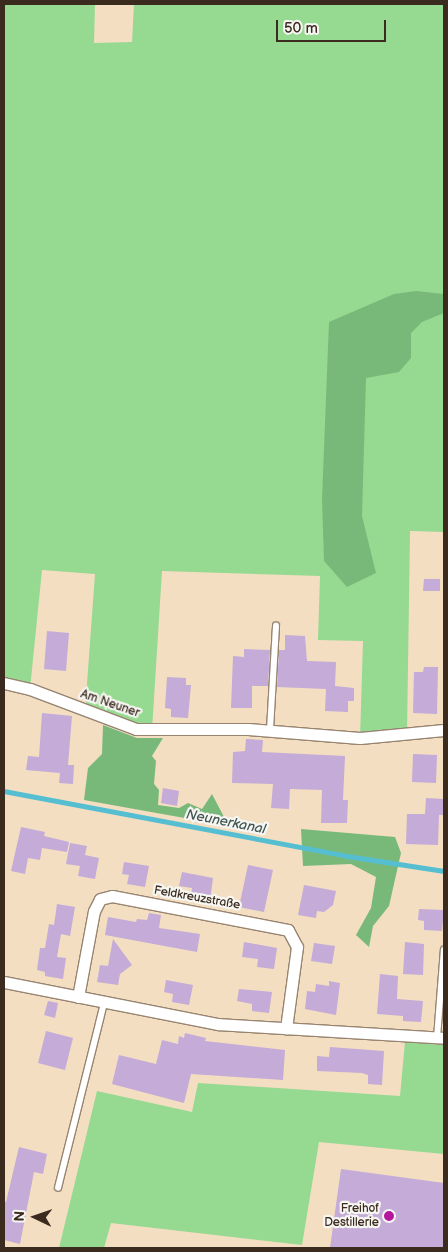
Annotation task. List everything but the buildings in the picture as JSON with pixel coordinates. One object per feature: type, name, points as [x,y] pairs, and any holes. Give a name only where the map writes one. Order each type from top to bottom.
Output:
[{"type":"street","name":"Am Neuner","points":[[4,683],[30,689],[136,729],[270,730],[360,738],[444,730]]},
{"type":"street","name":"Feldkreuzstraße","points":[[78,997],[94,910],[100,899],[112,896],[288,930],[296,939],[297,947],[286,1028]]},
{"type":"street","points":[[4,982],[218,1024],[440,1038]]},
{"type":"lane","points":[[270,730],[276,626]]},
{"type":"lane","points":[[440,1038],[444,950]]},
{"type":"lane","points":[[58,1188],[104,1003]]},
{"type":"green space","points":[[4,4],[95,4],[94,43],[132,42],[134,4],[444,4],[444,532],[410,531],[407,734],[360,738],[363,641],[318,640],[320,576],[162,571],[152,730],[85,711],[95,574],[42,570],[30,689],[4,684]]},
{"type":"green space","points":[[416,291],[444,294],[444,313],[422,322],[411,333],[411,358],[399,372],[366,378],[362,516],[376,573],[347,587],[324,561],[322,499],[329,322],[394,294]]},
{"type":"green space","points":[[103,725],[137,738],[163,738],[152,756],[156,761],[154,784],[159,790],[158,805],[179,808],[188,803],[202,809],[212,794],[224,817],[218,824],[84,800],[88,768],[102,754]]},
{"type":"green space","points":[[301,829],[395,837],[401,853],[389,906],[373,926],[369,947],[356,935],[371,908],[376,877],[351,864],[303,866]]},
{"type":"green space","points":[[405,1042],[444,1045],[444,1154],[319,1142],[302,1245],[111,1223],[104,1248],[59,1248],[97,1091],[192,1112],[198,1083],[400,1096]]},
{"type":"waterway","name":"Neunerkanal","points":[[4,791],[347,856],[444,871]]},
{"type":"place","name":"Freihof Destillerie","points":[[389,1216]]}]
